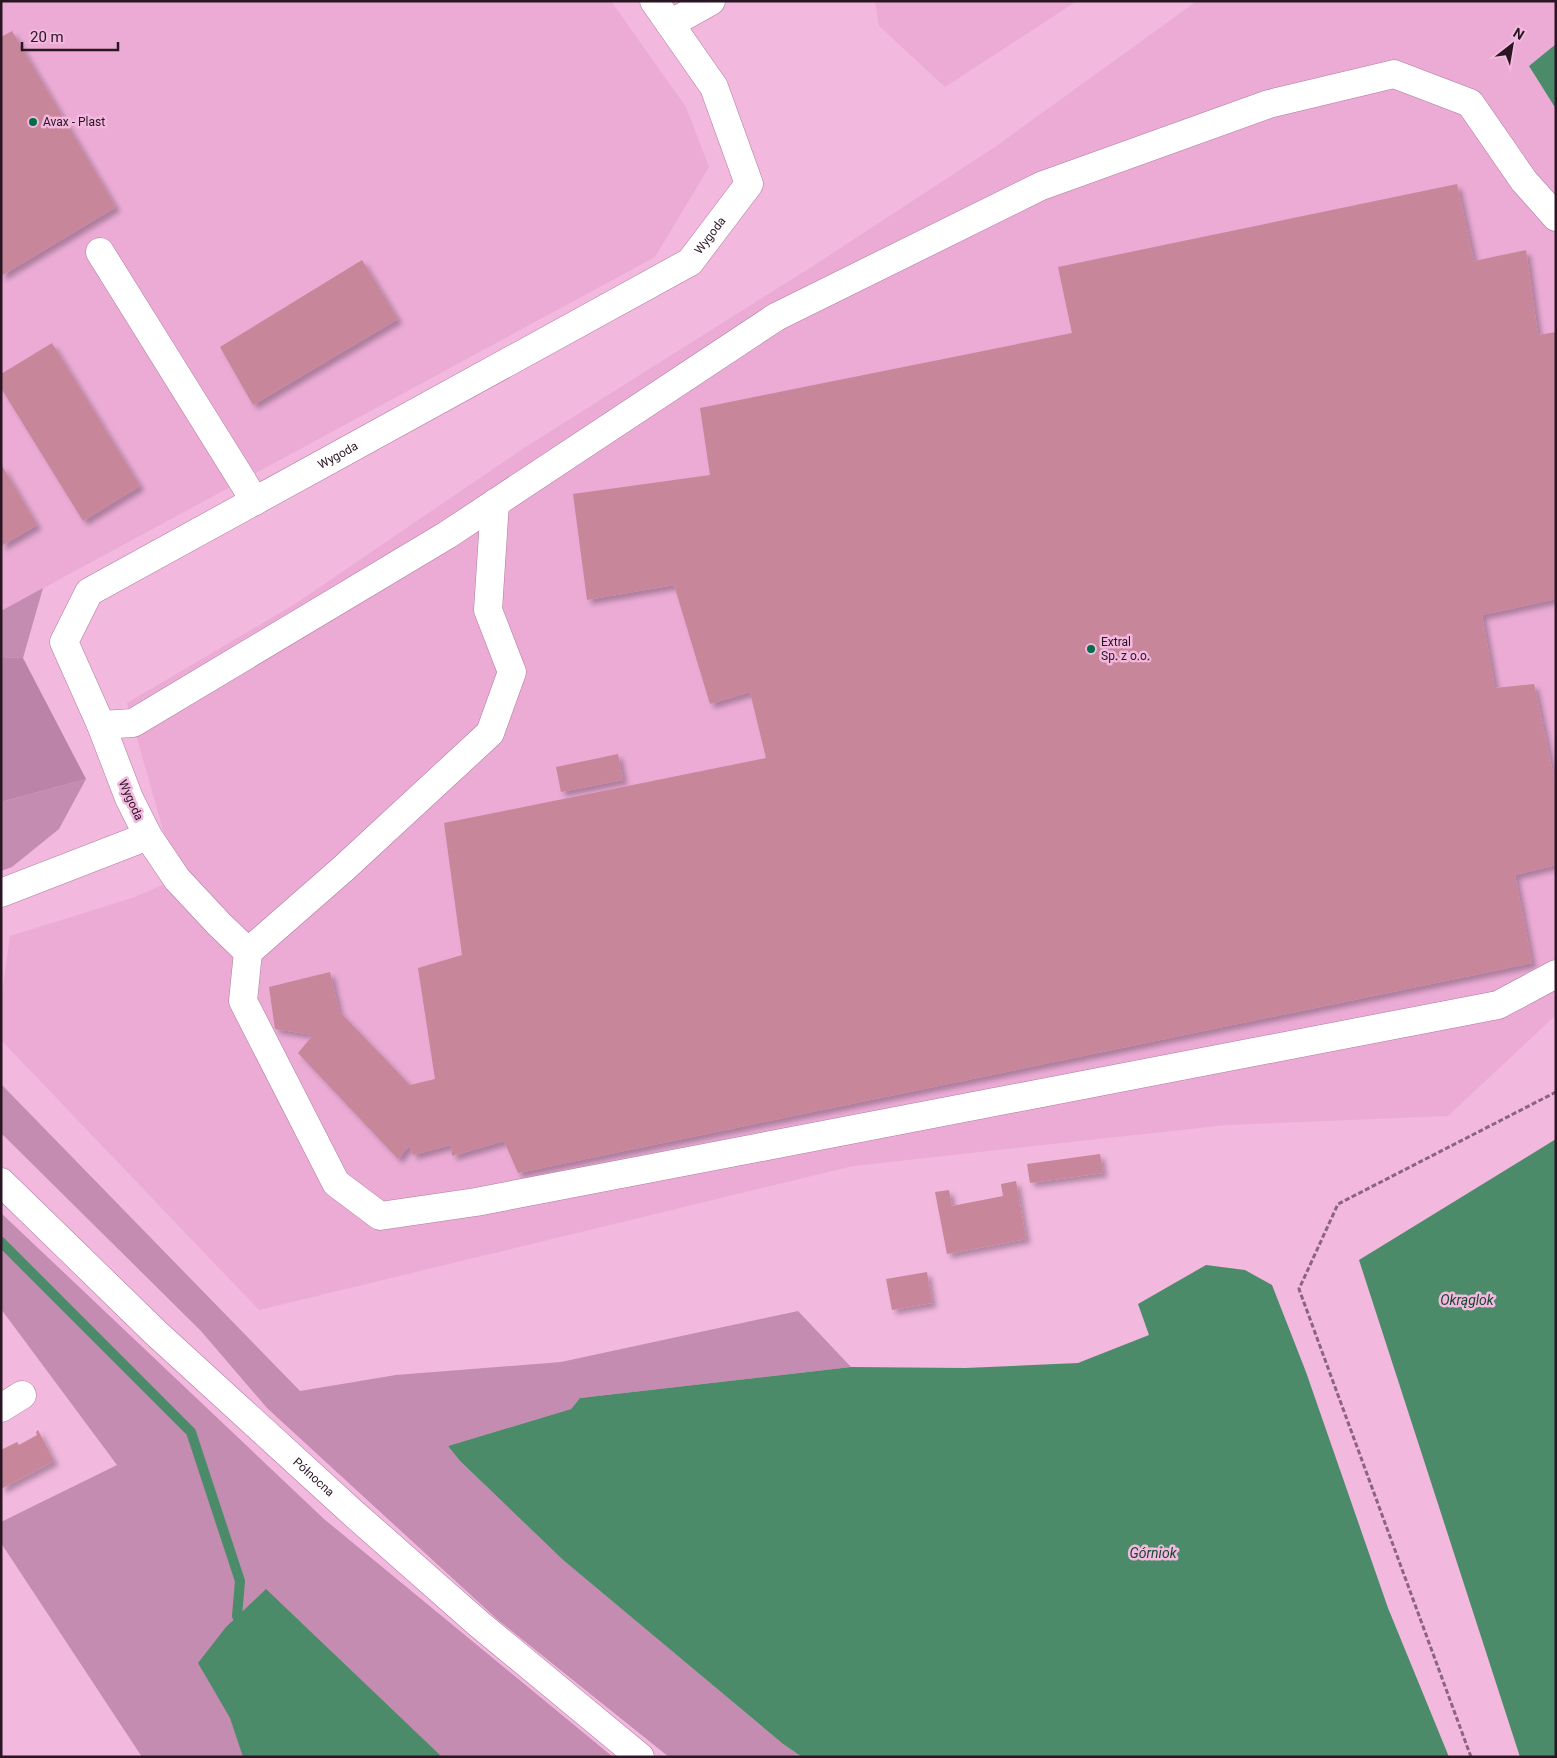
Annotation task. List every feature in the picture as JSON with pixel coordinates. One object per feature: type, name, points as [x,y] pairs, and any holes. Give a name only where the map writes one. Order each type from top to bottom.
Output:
[{"type":"street","name":"Wygoda","points":[[1,893],[148,836],[129,798],[64,642],[89,592],[690,262],[749,184],[714,87],[654,1]]},
{"type":"street","points":[[670,24],[711,1]]},
{"type":"street","points":[[100,725],[133,723],[447,535],[776,317],[1041,186],[1269,104],[1394,74],[1470,104],[1524,181],[1556,217]]},
{"type":"street","points":[[100,252],[255,501]]},
{"type":"street","points":[[495,503],[488,610],[512,672],[490,733],[344,868],[248,952],[243,1001],[336,1183],[380,1216],[476,1202],[1498,1005],[1556,974]]},
{"type":"street","points":[[148,836],[178,879],[219,924],[248,952]]},
{"type":"street","name":"Północna","points":[[1,1182],[156,1333],[346,1506],[479,1624],[640,1757]]},
{"type":"path","points":[[1471,1757],[1299,1289],[1338,1204],[1556,1092]]},
{"type":"shaded area","points":[[1,1],[611,1],[686,107],[709,167],[655,257],[1,611]]},
{"type":"shaded area","points":[[875,1],[1077,1],[945,87],[879,26]]},
{"type":"shaded area","points":[[1197,1],[1556,1],[1556,44],[1529,66],[1556,109],[1556,1015],[1448,1116],[1226,1125],[853,1166],[259,1310],[1,1040],[1,1000],[10,936],[132,898],[177,879],[127,703],[295,604],[524,448],[813,266],[995,147]]},
{"type":"shaded area","points":[[43,588],[23,658],[1,657],[1,611]]},
{"type":"shaded area","points":[[1,657],[23,658],[86,779],[1,802]]},
{"type":"shaded area","points":[[86,779],[59,829],[12,867],[1,871],[1,802]]},
{"type":"shaded area","points":[[1,1084],[300,1391],[396,1375],[561,1362],[798,1311],[851,1367],[580,1398],[571,1409],[448,1446],[460,1461],[563,1560],[783,1744],[802,1757],[669,1757],[498,1620],[267,1408],[201,1331],[1,1133]]},
{"type":"shaded area","points":[[1,1213],[324,1519],[613,1757],[142,1757],[1,1543],[1,1522],[117,1465],[1,1309]]},
{"type":"water","points":[[1556,44],[1556,109],[1529,66]]},
{"type":"water","name":"Okrąglok","points":[[1556,1139],[1556,1757],[1520,1757],[1359,1260]]},
{"type":"water","name":"Górniok","points":[[1206,1265],[1245,1270],[1272,1285],[1306,1372],[1388,1608],[1449,1757],[802,1757],[783,1744],[563,1560],[460,1461],[448,1446],[571,1409],[580,1398],[851,1367],[965,1368],[1078,1363],[1149,1335],[1138,1304]]},
{"type":"water","points":[[266,1589],[442,1757],[243,1757],[230,1718],[198,1663],[226,1627]]},
{"type":"building","name":"Avax - Plast","points":[[12,31],[116,207],[1,276],[1,37]]},
{"type":"building","name":"Extral Sp. z o.o.","points":[[1457,184],[1474,261],[1526,250],[1538,335],[1556,332],[1556,599],[1482,615],[1495,688],[1534,684],[1556,787],[1556,865],[1515,875],[1532,963],[518,1173],[504,1141],[452,1156],[451,1145],[413,1155],[409,1146],[398,1159],[298,1053],[313,1035],[275,1029],[269,987],[330,972],[339,1011],[410,1085],[435,1079],[418,968],[462,955],[444,823],[766,758],[750,692],[710,704],[674,585],[587,600],[573,494],[710,475],[700,408],[1072,333],[1058,267]]},
{"type":"building","points":[[362,260],[398,319],[253,405],[220,347]]},
{"type":"building","points":[[52,343],[140,486],[83,521],[1,388],[1,374]]},
{"type":"building","points":[[1,464],[37,525],[1,546]]},
{"type":"building","points":[[618,754],[623,780],[561,792],[556,767]]},
{"type":"building","points":[[1100,1154],[1103,1173],[1030,1183],[1027,1164]]},
{"type":"building","points":[[1016,1181],[1026,1239],[947,1254],[935,1192],[949,1190],[952,1206],[1003,1196],[1001,1184]]},
{"type":"building","points":[[927,1272],[932,1303],[892,1310],[886,1279]]},
{"type":"building","points":[[38,1430],[54,1461],[1,1489],[1,1450],[17,1442],[19,1445],[37,1435],[36,1432]]},
{"type":"waterway","points":[[1,1242],[191,1432],[240,1581],[237,1616]]},
{"type":"place","name":"Avax - Plast","points":[[33,122]]},
{"type":"place","name":"Extral Sp. z o.o.","points":[[1091,649]]}]
